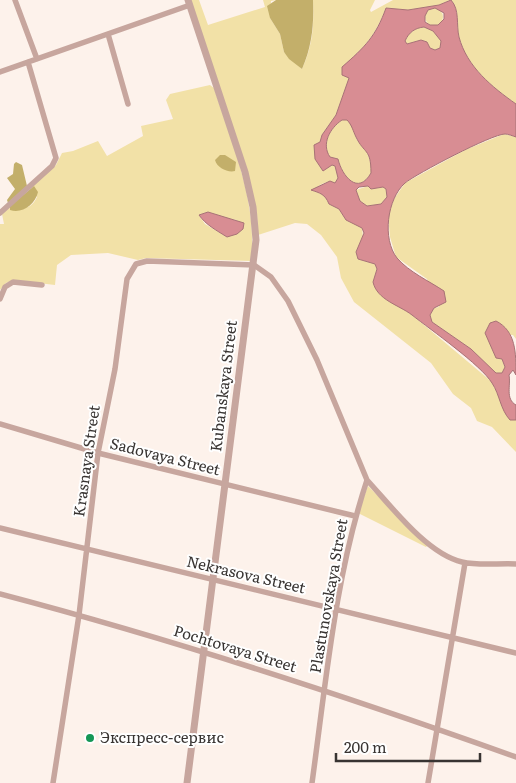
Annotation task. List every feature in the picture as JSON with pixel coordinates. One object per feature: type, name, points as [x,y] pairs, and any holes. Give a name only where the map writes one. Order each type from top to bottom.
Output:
[{"type":"street","points":[[15,0],[37,59]]},
{"type":"street","points":[[0,72],[189,3]]},
{"type":"street","name":"Kubanskaya Street","points":[[187,783],[254,265],[255,229],[248,186],[189,3]]},
{"type":"street","points":[[108,34],[128,104]]},
{"type":"street","points":[[0,213],[52,166],[56,158],[28,62]]},
{"type":"street","name":"Krasnaya Street","points":[[54,783],[79,615],[98,454],[115,369],[127,279],[133,266],[147,261],[254,265]]},
{"type":"street","points":[[254,265],[271,277],[288,301],[317,360],[367,480],[431,545],[452,559],[465,563],[516,564]]},
{"type":"street","points":[[0,298],[5,287],[13,282],[42,285]]},
{"type":"street","name":"Sadovaya Street","points":[[0,424],[98,454],[355,516]]},
{"type":"street","name":"Plastunovskaya Street","points":[[312,783],[337,610],[355,516],[367,480]]},
{"type":"street","name":"Nekrasova Street","points":[[0,528],[516,653]]},
{"type":"street","points":[[428,783],[451,637],[465,563]]},
{"type":"street","name":"Pochtovaya Street","points":[[0,594],[205,652],[325,690],[516,757]]},
{"type":"shaded area","points":[[191,0],[199,0],[208,25],[265,7],[263,0],[276,0],[271,1],[270,18],[280,34],[284,52],[302,69],[312,35],[313,0],[375,0],[370,10],[371,12],[393,0],[450,0],[439,5],[408,10],[386,8],[378,26],[368,41],[342,67],[349,78],[336,115],[322,135],[315,158],[323,171],[332,165],[335,166],[338,178],[335,183],[323,183],[314,191],[325,197],[329,204],[339,209],[346,220],[362,227],[363,239],[356,252],[358,259],[375,264],[377,269],[373,282],[396,304],[411,314],[492,382],[510,420],[516,420],[516,452],[492,427],[477,421],[471,408],[453,394],[431,363],[354,302],[341,278],[337,257],[321,235],[307,224],[295,223],[258,235],[257,214]]},
{"type":"shaded area","points":[[276,0],[313,0],[312,35],[302,69],[289,59],[284,52],[280,34],[270,18],[267,6]]},
{"type":"shaded area","points":[[451,0],[516,0],[516,104],[498,91],[474,67],[468,58],[459,37],[456,8]]},
{"type":"shaded area","points":[[451,0],[456,8],[459,37],[468,58],[474,67],[498,91],[516,104],[516,137],[505,134],[485,140],[405,183],[394,199],[391,209],[388,230],[389,241],[392,250],[402,263],[444,291],[446,302],[434,308],[430,315],[432,322],[471,349],[496,373],[502,373],[505,367],[502,359],[496,358],[485,333],[490,323],[496,321],[508,331],[514,344],[516,359],[516,375],[513,370],[509,375],[509,396],[516,405],[516,420],[510,420],[507,416],[492,383],[478,367],[407,311],[389,302],[379,293],[373,282],[377,269],[375,264],[358,259],[356,252],[364,233],[362,228],[346,220],[339,209],[329,204],[324,196],[311,190],[330,181],[335,183],[338,178],[335,166],[332,165],[323,171],[315,159],[314,145],[320,142],[322,135],[336,115],[349,78],[342,75],[342,67],[374,34],[386,8],[408,10],[439,5]],"holes":[[[435,8],[444,13],[444,19],[438,25],[430,25],[425,22],[428,10]],[[424,27],[433,31],[441,41],[440,48],[435,50],[430,48],[427,42],[421,40],[407,44],[405,41],[408,35],[415,29]],[[342,120],[347,120],[370,159],[371,173],[361,183],[351,181],[343,172],[338,159],[330,157],[327,152],[328,137]],[[368,186],[371,189],[383,187],[386,189],[387,197],[381,204],[367,206],[360,201],[356,190],[359,187]]]},
{"type":"shaded area","points":[[434,8],[440,11],[443,17],[440,23],[434,26],[428,23],[425,17],[428,11]]},
{"type":"shaded area","points":[[424,27],[433,31],[441,41],[440,48],[435,50],[430,48],[427,42],[421,40],[407,44],[405,41],[410,33],[415,29]]},
{"type":"shaded area","points":[[210,85],[214,88],[242,173],[247,195],[251,217],[251,261],[146,258],[138,260],[108,253],[71,255],[57,265],[55,285],[13,280],[6,283],[0,290],[0,224],[4,224],[2,214],[10,206],[26,208],[35,201],[37,197],[32,187],[56,165],[62,153],[73,151],[98,141],[107,156],[143,136],[141,126],[173,119],[166,100],[170,94]],"holes":[[[208,212],[227,219],[237,220],[227,237],[205,224],[199,215]]]},
{"type":"shaded area","points":[[342,120],[347,120],[351,123],[357,140],[366,149],[371,164],[371,173],[361,183],[351,181],[343,172],[338,159],[330,157],[327,152],[328,137],[334,127]]},
{"type":"shaded area","points":[[504,134],[516,137],[516,339],[513,335],[485,333],[502,359],[505,368],[502,373],[495,373],[471,349],[432,322],[430,315],[434,308],[439,307],[427,279],[396,257],[390,237],[388,215],[394,199],[405,183],[465,150]]},
{"type":"shaded area","points":[[220,155],[225,155],[236,162],[235,171],[226,171],[220,168],[215,160]]},
{"type":"shaded area","points":[[16,162],[22,165],[27,186],[8,203],[7,200],[15,189],[7,178],[13,174]]},
{"type":"shaded area","points":[[34,186],[38,192],[31,204],[19,211],[10,210],[10,206]]},
{"type":"shaded area","points":[[368,186],[371,189],[383,187],[386,189],[387,197],[381,204],[367,206],[360,201],[356,190]]},
{"type":"shaded area","points":[[208,212],[244,223],[243,229],[237,234],[227,237],[208,225],[199,215]]},
{"type":"shaded area","points":[[368,486],[428,545],[426,547],[358,513]]},
{"type":"place","name":"Экспресс-сервис","points":[[90,738]]}]
